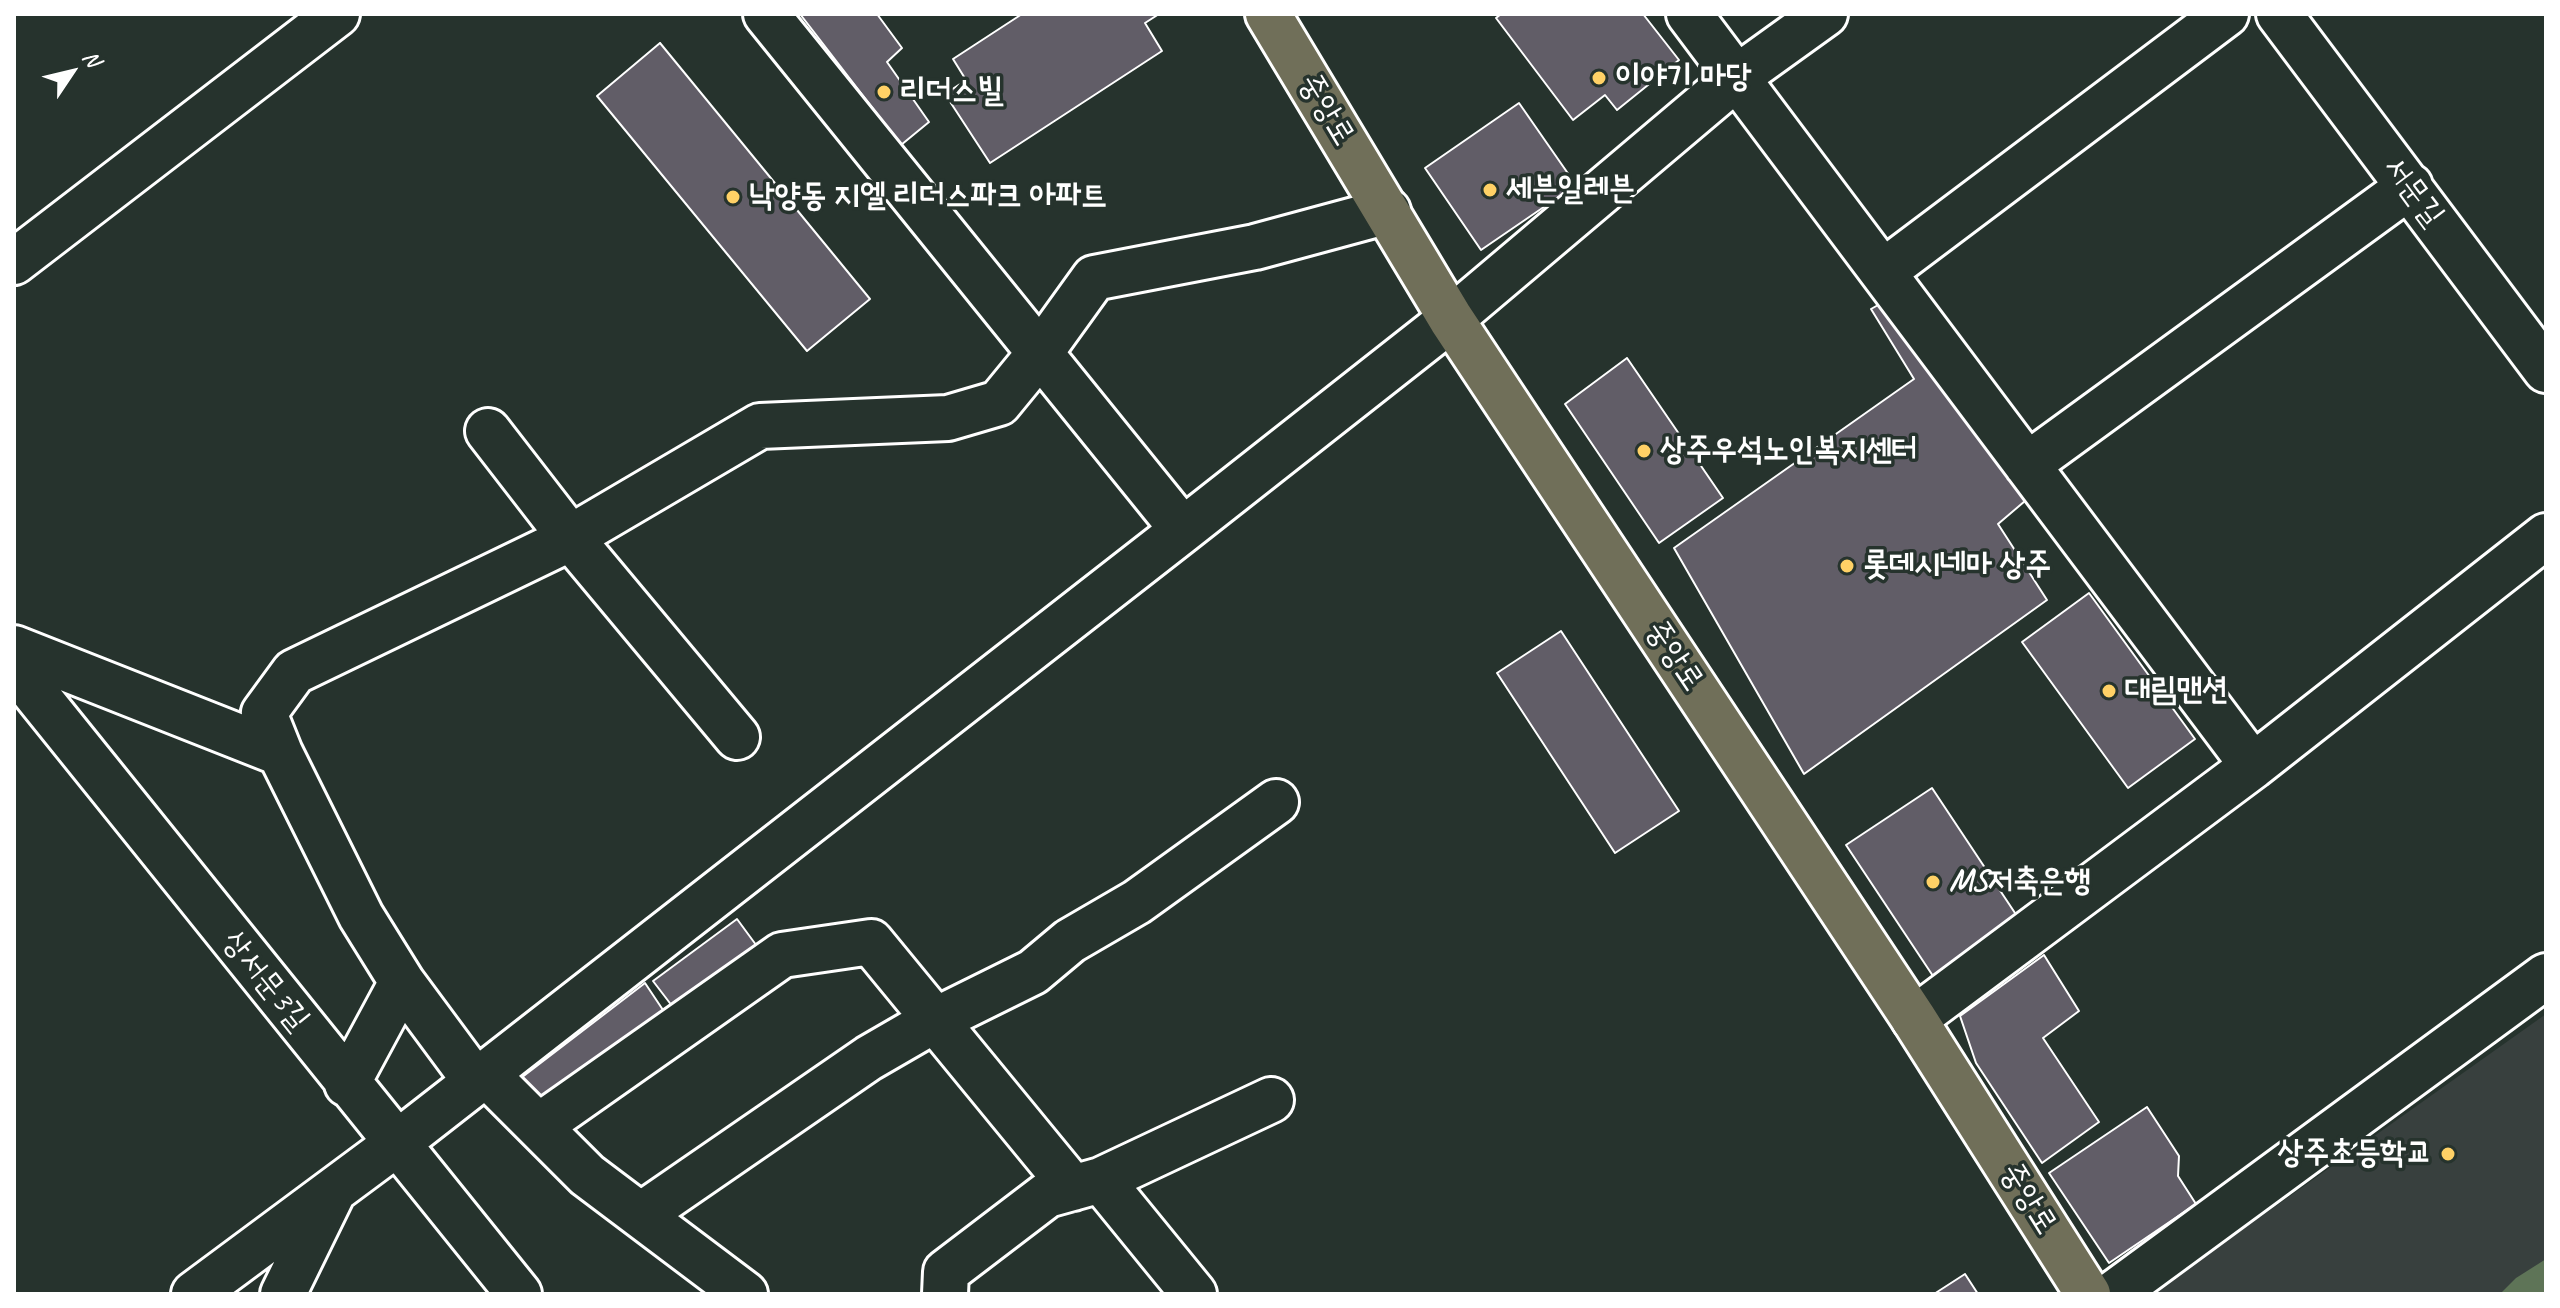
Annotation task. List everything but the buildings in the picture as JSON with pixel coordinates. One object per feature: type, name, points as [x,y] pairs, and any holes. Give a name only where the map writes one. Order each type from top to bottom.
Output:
[{"type":"main road","name":"중앙로","points":[[1268,14],[1451,319],[1914,1019],[2088,1294]]},
{"type":"street","points":[[14,262],[337,14]]},
{"type":"street","points":[[766,14],[1183,530]]},
{"type":"street","points":[[1689,14],[2253,766]]},
{"type":"street","points":[[194,1294],[396,1144],[1183,530],[1451,319],[1736,78],[1825,14]]},
{"type":"street","points":[[1883,272],[2226,14]]},
{"type":"street","name":"서문길","points":[[2279,14],[2546,370]]},
{"type":"street","points":[[2027,465],[2410,186]]},
{"type":"street","points":[[745,1294],[587,1175],[539,1126],[481,1078],[402,982],[361,916],[280,753],[264,713],[294,672],[570,537],[760,426],[948,418],[999,403],[1094,278],[1255,247],[1388,211]]},
{"type":"street","points":[[488,431],[570,537],[737,737]]},
{"type":"street","points":[[1914,1019],[2253,766],[2546,536]]},
{"type":"street","points":[[14,648],[280,753]]},
{"type":"street","name":"상서문3길","points":[[14,667],[519,1294]]},
{"type":"street","points":[[641,1215],[869,1058],[936,1020],[1033,972],[1070,941],[1137,902],[1276,802]]},
{"type":"street","points":[[539,1126],[782,955],[871,942],[936,1020],[1087,1184],[1194,1294]]},
{"type":"street","points":[[2113,1294],[2546,976]]},
{"type":"street","points":[[347,1084],[402,982]]},
{"type":"street","points":[[945,1294],[946,1272],[1047,1195],[1087,1184],[1271,1100]]},
{"type":"street","points":[[283,1294],[333,1191]]},
{"type":"shaded area","name":"상주초등학교","points":[[2546,1014],[2546,1294],[2152,1294]]},
{"type":"green space","points":[[2546,1259],[2546,1294],[2500,1294],[2516,1278]]},
{"type":"place","name":"이야기 마당","points":[[1599,78]]},
{"type":"place","name":"리더스빌","points":[[884,92]]},
{"type":"place","name":"세븐일레븐","points":[[1490,190]]},
{"type":"place","name":"낙양동 지엘 리더스파크 아파트","points":[[733,197]]},
{"type":"place","name":"상주우석노인복지센터","points":[[1644,451]]},
{"type":"place","name":"롯데시네마 상주","points":[[1847,566]]},
{"type":"place","name":"대림맨션","points":[[2109,691]]},
{"type":"place","name":"MS저축은행","points":[[1933,882]]},
{"type":"place","name":"상주초등학교","points":[[2448,1154]]}]
